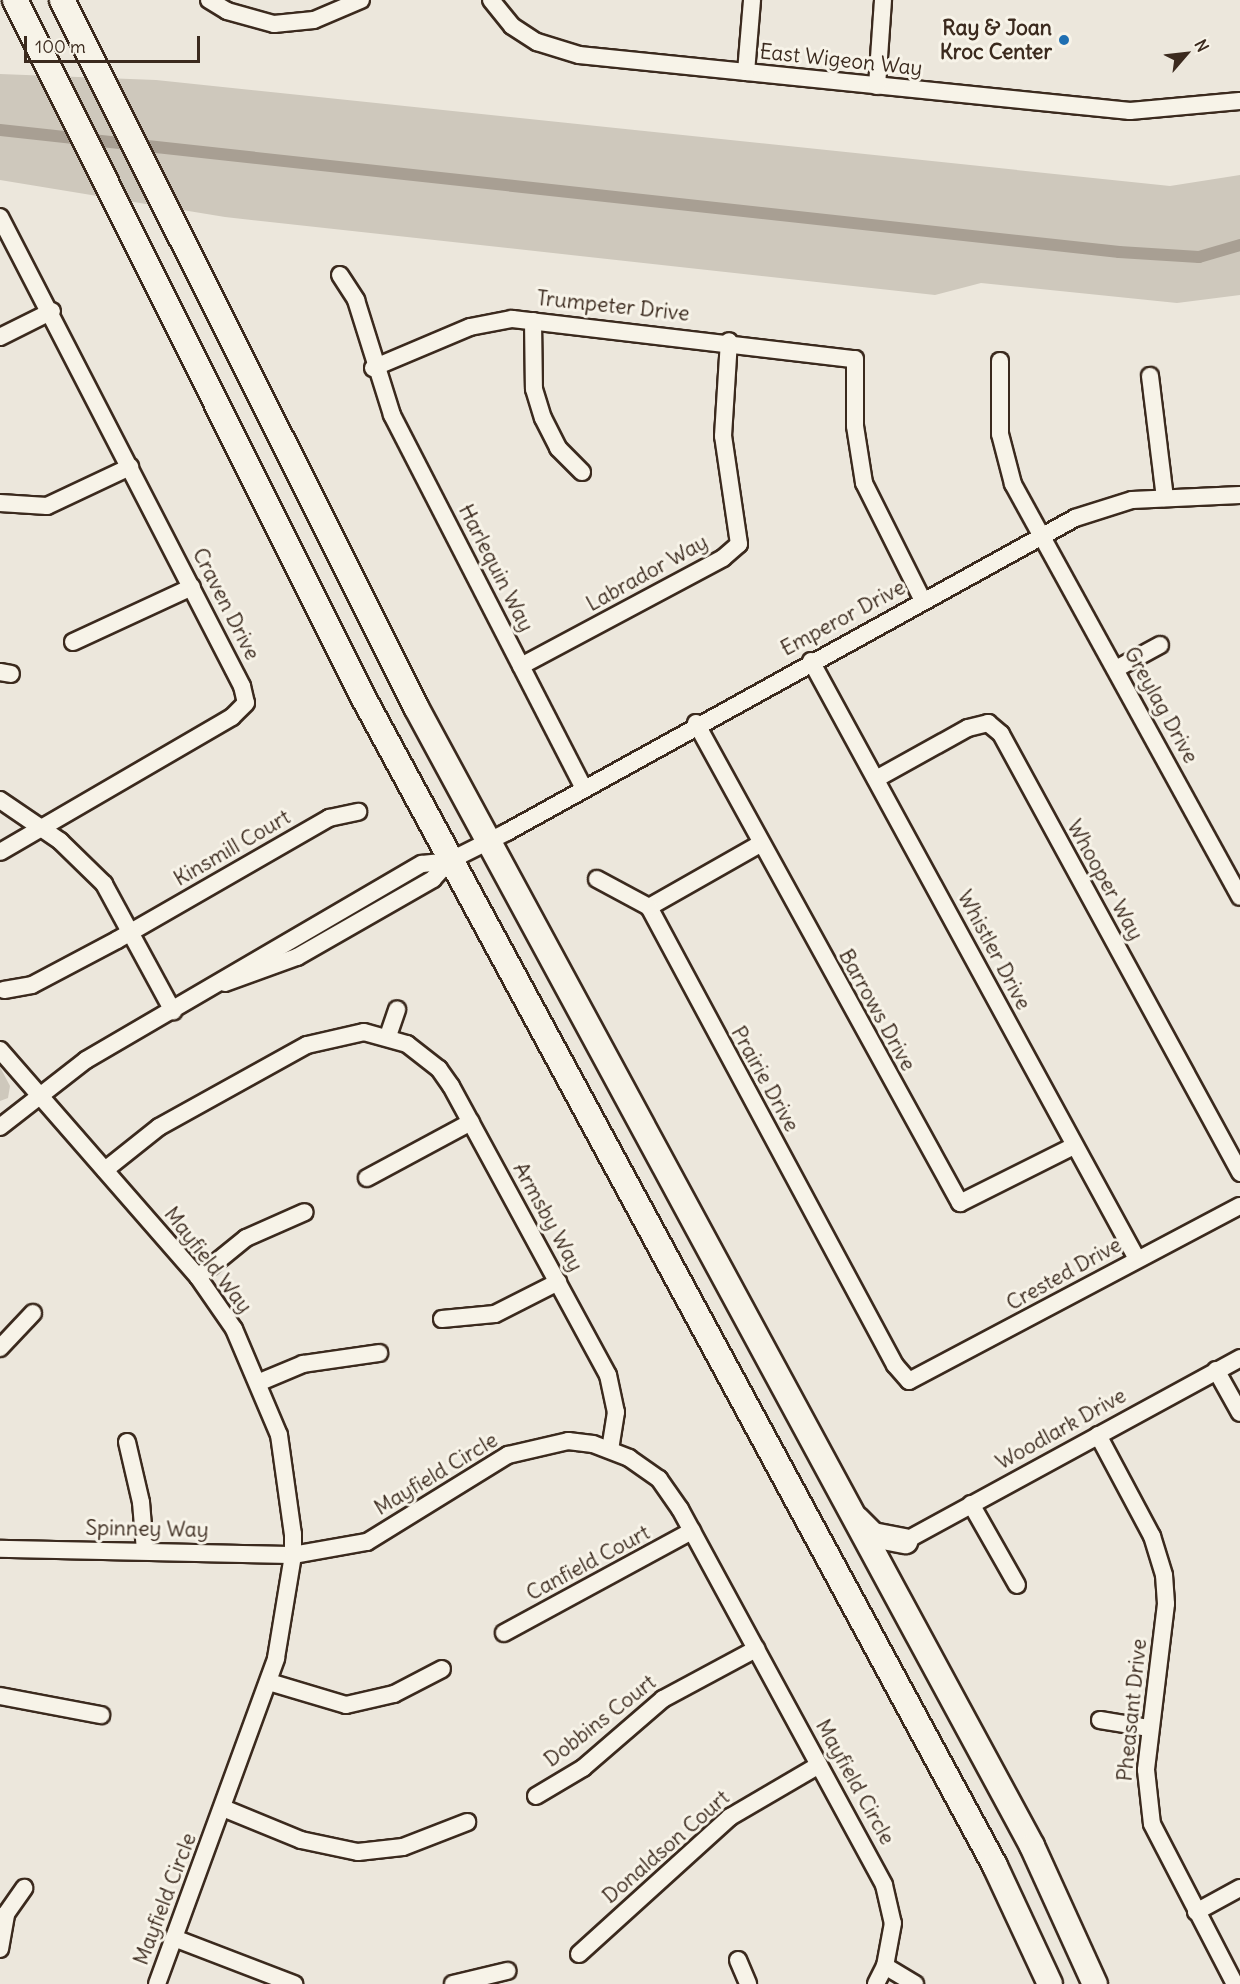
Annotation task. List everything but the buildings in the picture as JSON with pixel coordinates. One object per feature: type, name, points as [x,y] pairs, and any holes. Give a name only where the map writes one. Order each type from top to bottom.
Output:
[{"type":"highway","points":[[15,0],[99,172],[449,861],[994,1866],[1050,1984]]},
{"type":"highway","points":[[62,0],[147,176],[487,842],[1032,1846],[1095,1984]]},
{"type":"highway","points":[[851,1514],[873,1535],[905,1541],[894,1561],[896,1597]]},
{"type":"street","points":[[209,0],[227,11],[274,24],[314,20],[361,0]]},
{"type":"street","name":"East Wigeon Way","points":[[491,0],[512,26],[537,42],[579,56],[1130,111],[1240,101]]},
{"type":"street","points":[[746,72],[752,0]]},
{"type":"street","points":[[877,86],[883,0]]},
{"type":"street","name":"Craven Drive","points":[[0,217],[52,311],[192,587],[246,703],[41,828]]},
{"type":"street","name":"Harlequin Way","points":[[340,275],[356,300],[373,368],[583,787]]},
{"type":"street","points":[[0,337],[52,311]]},
{"type":"street","points":[[533,321],[532,371],[543,418],[558,448],[582,472]]},
{"type":"street","name":"Trumpeter Drive","points":[[373,368],[470,327],[533,321],[729,341],[855,359],[855,426],[864,483],[923,601]]},
{"type":"street","name":"Labrador Way","points":[[521,666],[723,558],[739,544],[723,436],[729,341]]},
{"type":"street","name":"Greylag Drive","points":[[1000,361],[1006,462],[1040,537],[1116,669],[1240,897]]},
{"type":"street","points":[[1150,376],[1165,498]]},
{"type":"street","points":[[0,503],[47,506],[130,467]]},
{"type":"street","name":"Emperor Drive","points":[[0,1127],[38,1094],[173,1011],[224,983],[297,957],[433,879],[449,861],[487,842],[696,723],[1040,537],[1104,506],[1165,498],[1240,495]]},
{"type":"street","points":[[73,642],[192,587]]},
{"type":"street","points":[[1116,669],[1160,645]]},
{"type":"street","name":"Whistler Drive","points":[[811,661],[1137,1259]]},
{"type":"street","name":"Barrows Drive","points":[[696,723],[760,844],[960,1203],[1074,1146]]},
{"type":"street","name":"Whooper Way","points":[[876,779],[968,728],[988,723],[1001,734],[1240,1173]]},
{"type":"street","points":[[0,800],[41,828],[97,876],[132,932],[173,1011]]},
{"type":"street","name":"Kinsmill Court","points":[[4,990],[32,985],[132,932],[329,818],[358,812]]},
{"type":"street","points":[[0,852],[41,828]]},
{"type":"street","points":[[597,879],[649,907],[760,844]]},
{"type":"street","name":"Prairie Drive","points":[[649,907],[889,1355],[909,1381]]},
{"type":"street","points":[[388,1036],[397,1010]]},
{"type":"street","name":"Armsby Way","points":[[105,1170],[159,1127],[307,1045],[346,1033],[388,1036],[439,1069],[471,1122],[558,1282],[614,1395],[610,1449]]},
{"type":"street","name":"Mayfield Way","points":[[0,1050],[198,1277],[234,1329],[260,1382],[285,1463],[293,1555]]},
{"type":"street","points":[[367,1178],[471,1122]]},
{"type":"street","name":"Crested Drive","points":[[909,1381],[1240,1206]]},
{"type":"street","points":[[198,1277],[246,1238],[305,1212]]},
{"type":"street","points":[[442,1319],[495,1314],[558,1282]]},
{"type":"street","points":[[0,1348],[33,1312]]},
{"type":"street","points":[[260,1382],[311,1362],[380,1353]]},
{"type":"street","name":"Woodlark Drive","points":[[905,1541],[1240,1358]]},
{"type":"street","points":[[1216,1370],[1240,1413]]},
{"type":"street","name":"Pheasant Drive","points":[[1098,1435],[1152,1536],[1164,1575],[1166,1604],[1149,1728],[1146,1796],[1152,1824],[1235,1984]]},
{"type":"street","name":"Mayfield Circle","points":[[156,1984],[269,1682],[285,1621],[293,1555],[367,1542],[529,1446],[568,1441],[610,1449],[659,1479],[692,1531],[890,1900],[893,1923],[885,1966],[876,1984]]},
{"type":"street","points":[[127,1442],[141,1502],[145,1551]]},
{"type":"street","points":[[971,1504],[1017,1585]]},
{"type":"street","name":"Canfield Court","points":[[504,1633],[692,1531]]},
{"type":"street","name":"Spinney Way","points":[[0,1549],[293,1555]]},
{"type":"street","name":"Dobbins Court","points":[[536,1796],[584,1768],[663,1699],[756,1649]]},
{"type":"street","points":[[269,1682],[346,1705],[394,1694],[442,1669]]},
{"type":"street","points":[[0,1696],[101,1715]]},
{"type":"street","points":[[1100,1720],[1149,1728]]},
{"type":"street","name":"Donaldson Court","points":[[579,1954],[730,1817],[819,1765]]},
{"type":"street","points":[[223,1808],[301,1840],[358,1852],[402,1847],[467,1822]]},
{"type":"street","points":[[0,1949],[6,1914],[24,1887]]},
{"type":"street","points":[[1196,1912],[1240,1888]]},
{"type":"street","points":[[174,1938],[294,1984]]},
{"type":"street","points":[[738,1960],[748,1984]]},
{"type":"street","points":[[885,1966],[915,1984]]},
{"type":"street","points":[[453,1984],[507,1971]]},
{"type":"shaded area","points":[[0,74],[156,80],[1170,186],[1240,175],[1240,295],[1177,303],[981,283],[935,295],[225,217],[0,180]]},
{"type":"shaded area","points":[[0,1067],[10,1086],[8,1098],[0,1101]]},
{"type":"waterway","points":[[0,130],[1119,252],[1199,257],[1240,245]]},
{"type":"place","name":"Ray & Joan Kroc Center","points":[[1064,40]]}]
